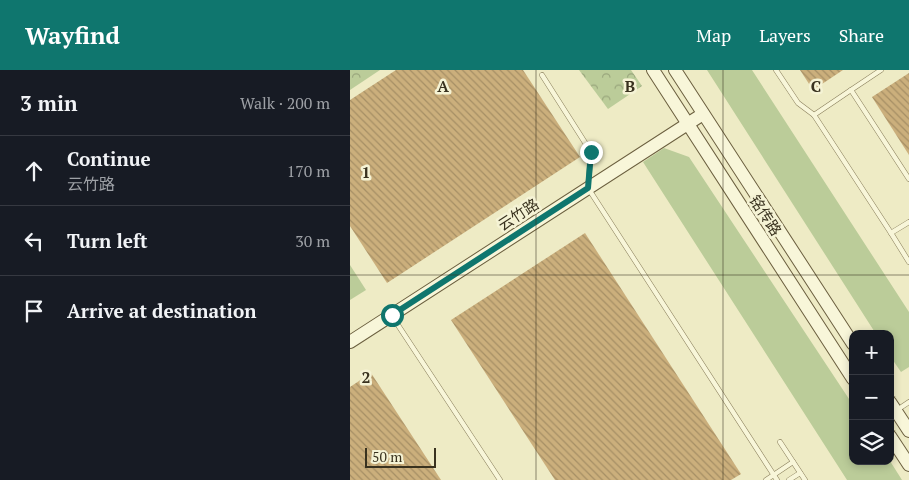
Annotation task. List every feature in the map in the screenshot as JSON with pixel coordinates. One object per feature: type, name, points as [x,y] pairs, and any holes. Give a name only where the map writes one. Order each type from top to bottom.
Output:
[{"type":"main road","name":"铭传路","points":[[653,70],[850,375]]},
{"type":"main road","name":"铭传路","points":[[674,70],[849,338]]},
{"type":"main road","name":"云竹路","points":[[350,342],[703,114]]},
{"type":"main road","points":[[894,408],[909,431]]},
{"type":"main road","points":[[894,442],[909,465]]},
{"type":"lane","points":[[776,70],[798,103],[814,115],[909,262]]},
{"type":"lane","points":[[814,115],[881,70]]},
{"type":"lane","points":[[542,75],[591,152],[588,188],[777,480]]},
{"type":"lane","points":[[851,90],[909,180]]},
{"type":"lane","points":[[891,233],[909,222]]},
{"type":"lane","points":[[392,315],[500,480]]},
{"type":"lane","points":[[894,406],[909,402]]},
{"type":"lane","points":[[780,442],[805,480]]},
{"type":"lane","points":[[766,480],[794,462]]},
{"type":"lane","points":[[790,480],[800,473]]},
{"type":"green space","points":[[350,70],[380,70],[350,90]]},
{"type":"green space","points":[[579,70],[631,70],[642,86],[608,109]]},
{"type":"green space","points":[[707,70],[752,70],[909,312],[909,367],[901,372],[894,362],[894,330],[873,330]]},
{"type":"green space","points":[[664,148],[689,157],[849,399],[849,465],[893,465],[902,480],[847,480],[643,162]]},
{"type":"green space","points":[[350,265],[366,290],[350,300]]},
{"type":"building","points":[[396,70],[523,70],[580,157],[387,283],[350,226],[350,100]]},
{"type":"building","points":[[800,70],[843,70],[813,90]]},
{"type":"building","points":[[909,73],[909,155],[872,97]]},
{"type":"building","points":[[585,233],[741,474],[731,480],[555,480],[451,320]]},
{"type":"building","points":[[371,373],[441,480],[350,480],[350,387]]},
{"type":"route","points":[[392,315],[588,188],[591,152]]}]
